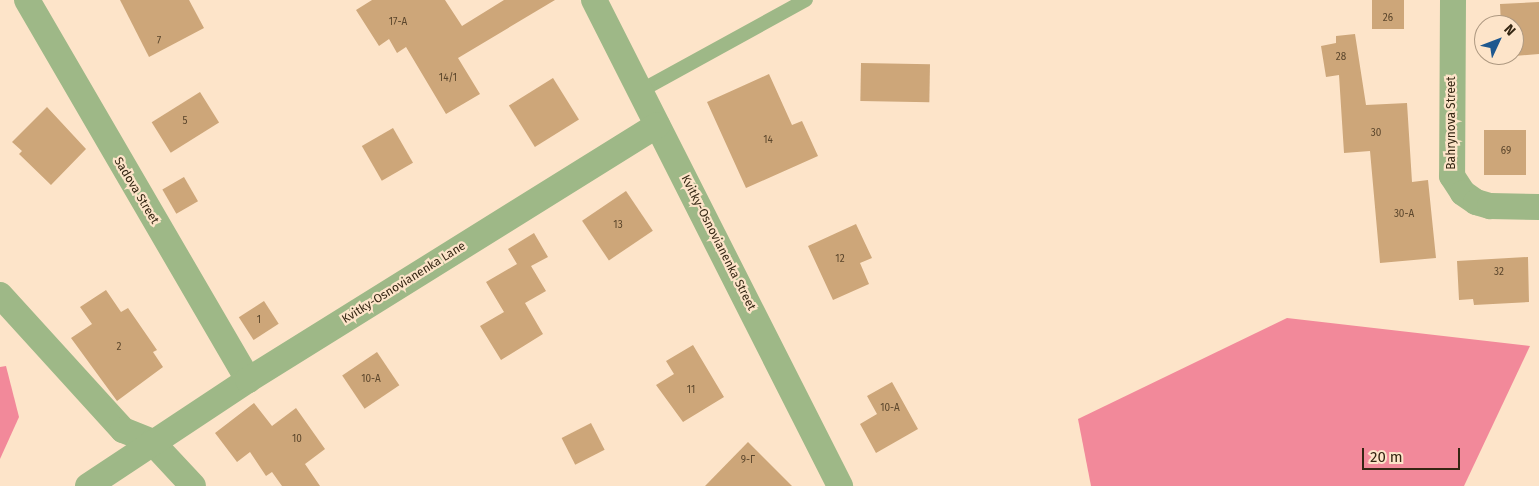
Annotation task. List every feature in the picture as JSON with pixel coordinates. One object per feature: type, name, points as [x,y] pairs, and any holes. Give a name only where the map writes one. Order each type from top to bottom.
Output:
[{"type":"street","name":"Sadova Street","points":[[27,0],[248,380]]},
{"type":"street","name":"Kvitky-Osnovianenka Street","points":[[594,0],[642,90],[657,125],[840,486]]},
{"type":"street","name":"Bahrynova Street","points":[[1452,0],[1452,176],[1463,193],[1476,202],[1490,206],[1539,207]]},
{"type":"street","name":"Kvitky-Osnovianenka Lane","points":[[88,486],[248,380],[657,125]]},
{"type":"street","points":[[0,295],[123,430],[152,442],[192,486]]},
{"type":"lane","points":[[642,90],[806,0]]},
{"type":"shaded area","points":[[1287,318],[1530,346],[1464,486],[1091,486],[1078,419]]},
{"type":"shaded area","points":[[6,366],[19,417],[0,459],[0,367]]},
{"type":"building","points":[[120,0],[189,0],[204,28],[149,57]]},
{"type":"building","points":[[372,0],[445,0],[462,26],[504,0],[555,0],[458,58],[480,94],[446,114],[406,47],[397,53],[389,39],[379,46],[356,10]]},
{"type":"building","points":[[1372,0],[1404,0],[1404,29],[1372,29]]},
{"type":"building","points":[[1539,2],[1539,54],[1524,55],[1524,15],[1501,15],[1500,4]]},
{"type":"building","points":[[1355,34],[1366,105],[1407,103],[1412,182],[1428,180],[1436,258],[1380,263],[1370,151],[1344,153],[1339,75],[1326,77],[1321,46],[1336,43],[1336,36]]},
{"type":"building","points":[[861,63],[930,64],[929,102],[860,101]]},
{"type":"building","points":[[769,74],[792,125],[802,121],[818,156],[746,188],[707,102]]},
{"type":"building","points":[[553,78],[579,120],[535,147],[509,106]]},
{"type":"building","points":[[200,92],[219,123],[171,153],[152,122]]},
{"type":"building","points":[[47,107],[86,149],[51,185],[19,154],[22,151],[12,142]]},
{"type":"building","points":[[393,128],[413,163],[382,181],[362,146]]},
{"type":"building","points":[[1484,130],[1526,130],[1526,175],[1484,175]]},
{"type":"building","points":[[184,177],[198,201],[176,214],[162,190]]},
{"type":"building","points":[[626,191],[653,231],[609,260],[582,221]]},
{"type":"building","points":[[856,224],[872,258],[860,263],[869,284],[833,300],[808,246]]},
{"type":"building","points":[[534,233],[548,257],[531,266],[546,291],[525,303],[543,334],[501,360],[480,326],[504,312],[486,282],[517,264],[508,249]]},
{"type":"building","points":[[1528,257],[1529,302],[1474,305],[1473,299],[1459,300],[1457,261]]},
{"type":"building","points":[[106,290],[121,312],[128,308],[157,350],[153,352],[163,367],[117,401],[71,338],[92,324],[80,307]]},
{"type":"building","points":[[264,301],[279,324],[254,340],[239,317]]},
{"type":"building","points":[[693,345],[724,397],[683,422],[656,385],[674,374],[666,361]]},
{"type":"building","points":[[377,352],[399,385],[365,409],[342,375]]},
{"type":"building","points":[[892,382],[918,429],[876,453],[860,424],[877,414],[867,396]]},
{"type":"building","points":[[254,403],[272,426],[296,408],[325,449],[305,464],[320,486],[282,486],[272,472],[266,476],[250,452],[237,462],[215,433]]},
{"type":"building","points":[[591,423],[605,450],[575,465],[562,438]]},
{"type":"building","points":[[748,442],[792,486],[705,486]]}]
